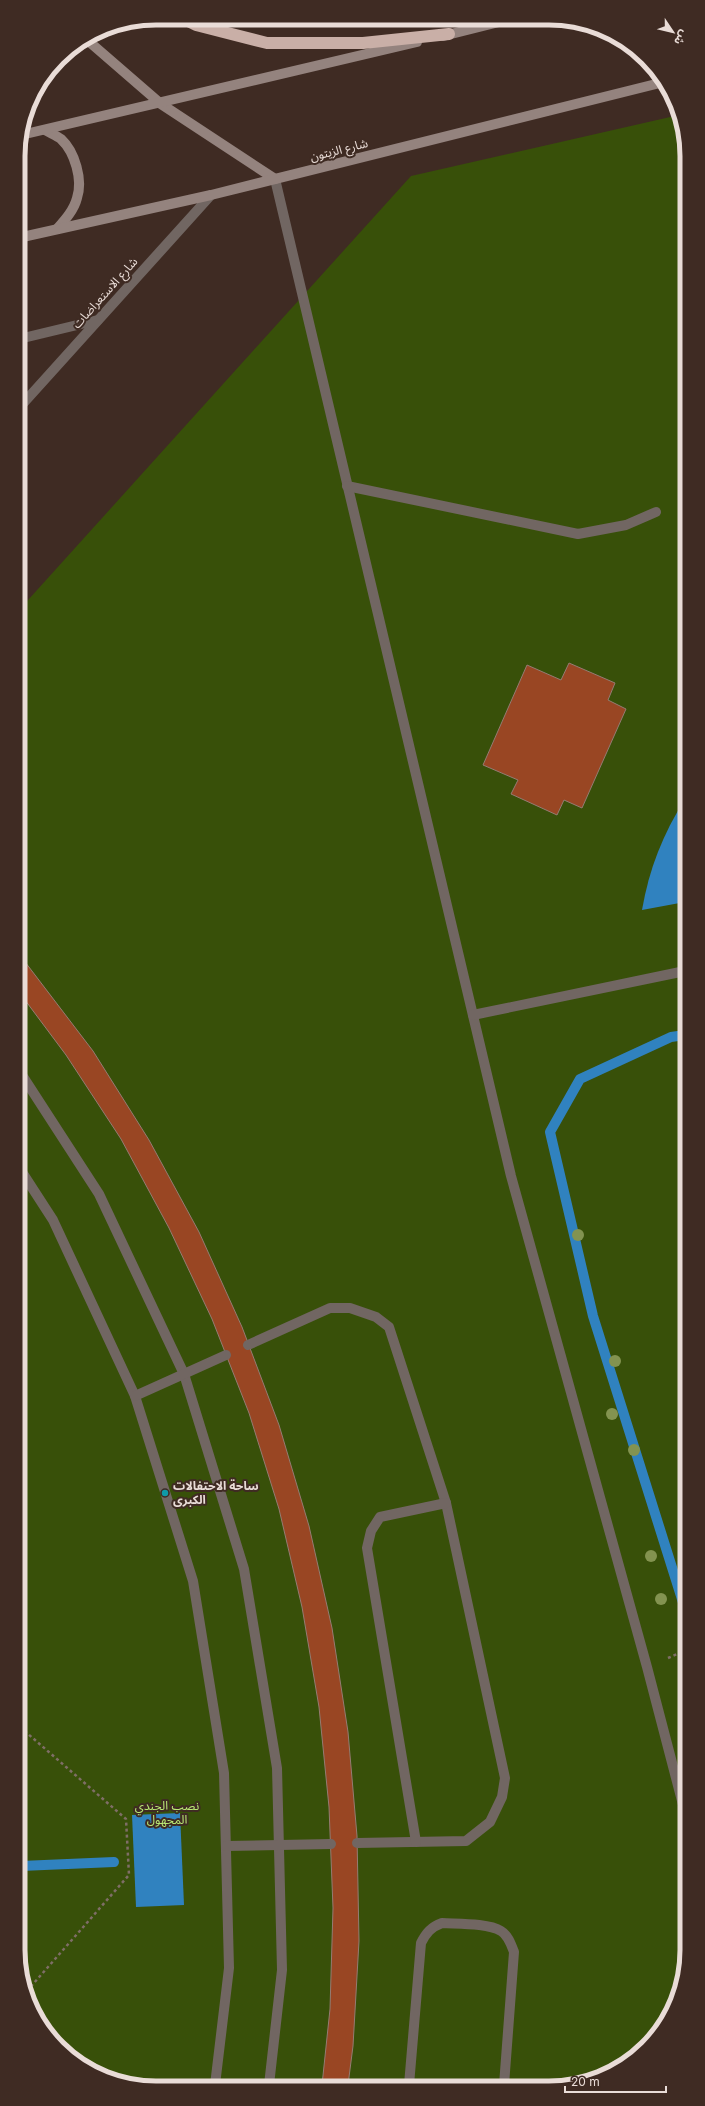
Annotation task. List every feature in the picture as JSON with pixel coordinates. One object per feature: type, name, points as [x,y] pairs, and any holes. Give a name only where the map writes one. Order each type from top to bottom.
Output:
[{"type":"highway","points":[[196,25],[267,43],[363,43],[449,34]]},
{"type":"main road","points":[[27,134],[161,104],[486,25]]},
{"type":"main road","points":[[91,43],[161,104],[275,179]]},
{"type":"main road","name":"شارع الزيتون","points":[[25,236],[211,195],[658,84]]},
{"type":"main road","points":[[45,130],[61,139],[71,151],[79,182],[78,197],[73,209],[57,229]]},
{"type":"street","points":[[275,179],[511,1176],[647,1667],[680,1796]]},
{"type":"street","name":"شارع الاستعراضات","points":[[25,401],[211,195]]},
{"type":"street","points":[[25,338],[98,320]]},
{"type":"street","points":[[347,486],[578,534],[626,525],[656,512]]},
{"type":"street","points":[[473,1015],[680,972]]},
{"type":"street","points":[[25,1080],[99,1194],[184,1374],[244,1569],[277,1768],[282,1970],[269,2081]]},
{"type":"street","points":[[25,1177],[53,1220],[135,1396],[193,1581],[224,1773],[229,1968],[215,2081]]},
{"type":"street","points":[[248,1345],[330,1308],[350,1308],[376,1317],[389,1327],[446,1503],[505,1778],[502,1797],[490,1822],[466,1841],[357,1843]]},
{"type":"street","points":[[135,1396],[226,1355]]},
{"type":"street","points":[[416,1842],[367,1548],[371,1531],[380,1517],[446,1503]]},
{"type":"street","points":[[226,1846],[331,1844]]},
{"type":"street","points":[[410,2081],[421,1943],[427,1932],[442,1923],[488,1927],[501,1931],[511,1942],[514,1952],[504,2081]]},
{"type":"path","points":[[25,1731],[126,1819],[129,1875],[30,1987]]},
{"type":"green space","name":"نصب الجندي المجهول","points":[[674,116],[680,147],[680,1959],[670,2000],[658,2023],[647,2036],[629,2054],[614,2063],[599,2071],[575,2078],[558,2081],[147,2081],[106,2071],[76,2054],[63,2043],[52,2030],[35,2000],[29,1984],[25,1959],[25,603],[411,176]]},
{"type":"water","points":[[680,807],[680,903],[642,910],[649,880],[658,852]]},
{"type":"water","points":[[180,1813],[184,1905],[136,1907],[132,1815]]},
{"type":"building","points":[[569,663],[615,683],[608,700],[626,709],[582,808],[564,800],[557,815],[511,794],[518,780],[483,765],[527,665],[561,680]]},
{"type":"building","points":[[25,962],[93,1051],[149,1140],[199,1232],[242,1327],[279,1425],[309,1526],[332,1628],[348,1732],[357,1836],[359,1941],[353,2046],[349,2081],[322,2081],[330,2009],[333,1908],[329,1807],[319,1707],[302,1607],[279,1509],[249,1413],[212,1319],[169,1228],[121,1139],[66,1055],[25,1000]]},
{"type":"waterway","points":[[680,1036],[671,1037],[580,1079],[550,1132],[593,1316],[680,1593]]},
{"type":"waterway","points":[[25,1866],[114,1862]]},
{"type":"place","name":"ساحة الاحتفالات الكبرى","points":[[165,1493]]}]
